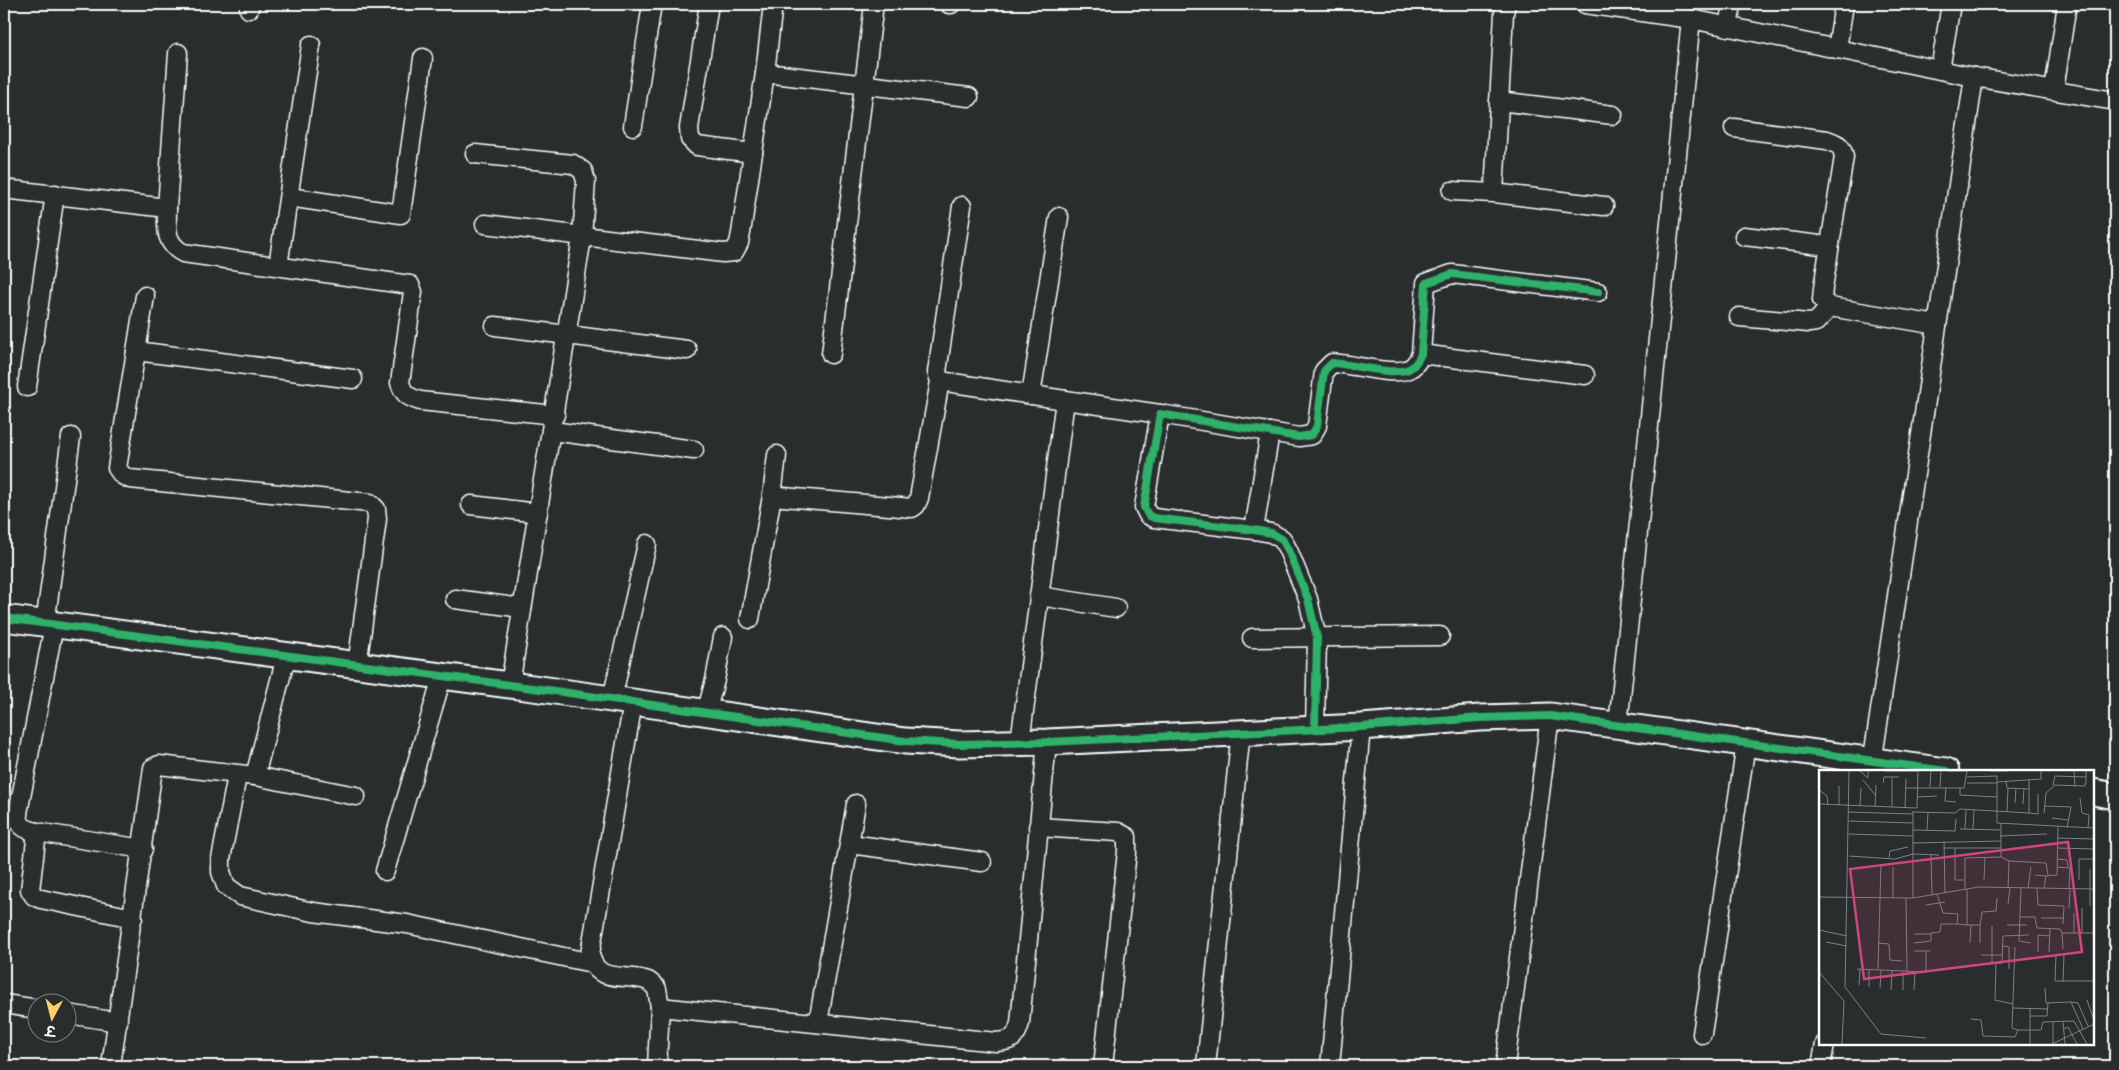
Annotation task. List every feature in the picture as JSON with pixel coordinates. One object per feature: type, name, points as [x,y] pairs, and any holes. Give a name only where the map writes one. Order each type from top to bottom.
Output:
[{"type":"street","points":[[633,126],[652,4]]},
{"type":"street","points":[[709,4],[689,128],[690,139],[697,146],[753,153]]},
{"type":"street","points":[[485,224],[723,253],[734,252],[739,244],[741,233],[765,74],[773,4]]},
{"type":"street","points":[[831,354],[874,4]]},
{"type":"street","points":[[1494,193],[1506,4]]},
{"type":"street","points":[[1585,4],[1622,6],[1974,77],[2115,101]]},
{"type":"street","points":[[1728,27],[1732,4]]},
{"type":"street","points":[[1837,49],[1844,4]]},
{"type":"street","points":[[1940,70],[1951,4]]},
{"type":"street","points":[[2054,90],[2067,4]]},
{"type":"street","points":[[1618,726],[1691,19]]},
{"type":"street","points":[[278,266],[311,46]]},
{"type":"street","points":[[178,53],[167,208],[167,237],[174,248],[183,253],[410,285],[412,292],[400,382],[403,393],[409,398],[694,450]]},
{"type":"street","points":[[289,197],[402,214],[423,58]]},
{"type":"street","points":[[765,74],[969,97]]},
{"type":"street","points":[[1872,766],[1974,77]]},
{"type":"street","points":[[1499,101],[1614,115]]},
{"type":"street","points":[[1734,128],[1827,140],[1838,144],[1843,149],[1844,157],[1822,300],[1830,307],[1937,325]]},
{"type":"street","points":[[475,154],[573,164],[583,170],[586,181],[582,237],[510,685]]},
{"type":"street","points":[[4,189],[167,208]]},
{"type":"street","points":[[1452,191],[1494,193],[1604,206]]},
{"type":"street","points":[[27,387],[55,194]]},
{"type":"street","points":[[772,496],[912,508],[919,498],[940,381],[937,372],[962,206]]},
{"type":"street","points":[[1031,395],[1059,217]]},
{"type":"street","points":[[1744,236],[1830,246]]},
{"type":"street","points":[[940,381],[1299,437],[1312,435],[1317,426],[1324,371],[1332,363],[1394,371],[1407,370],[1416,364],[1422,354],[1426,284],[1452,274],[1598,292]]},
{"type":"street","points":[[145,296],[117,468],[122,475],[130,479],[370,503],[376,509],[377,519],[357,666]]},
{"type":"street","points":[[1739,317],[1809,323],[1816,322],[1830,307]]},
{"type":"street","points":[[496,326],[687,350]]},
{"type":"street","points":[[136,351],[353,379]]},
{"type":"street","points":[[1422,354],[1585,375]]},
{"type":"street","points":[[1020,742],[1065,400]]},
{"type":"street","points":[[1160,414],[1144,507],[1148,515],[1154,518],[1254,530],[1270,533],[1282,539],[1308,599],[1317,638],[1315,728]]},
{"type":"street","points":[[1254,530],[1270,432]]},
{"type":"street","points":[[72,437],[49,624],[18,813],[19,823],[24,829],[37,832],[142,849]]},
{"type":"street","points":[[750,619],[772,496],[777,455]]},
{"type":"street","points":[[471,505],[538,513]]},
{"type":"street","points":[[647,544],[623,701],[590,954],[596,970],[604,974],[649,982],[657,989],[660,1006],[656,1066]]},
{"type":"street","points":[[1039,596],[1116,608]]},
{"type":"street","points":[[455,599],[522,608]]},
{"type":"street","points":[[4,618],[286,657],[510,685],[905,741],[960,744],[1047,742],[1241,731],[1361,727],[1480,718],[1550,716],[1746,744],[1872,766],[1931,770]]},
{"type":"street","points":[[1252,638],[1440,636]]},
{"type":"street","points":[[706,713],[716,680],[723,637]]},
{"type":"street","points":[[254,776],[286,657]]},
{"type":"street","points":[[385,871],[442,677]]},
{"type":"street","points":[[1506,1066],[1550,716]]},
{"type":"street","points":[[1330,1066],[1361,727]]},
{"type":"street","points":[[1206,1066],[1241,731]]},
{"type":"street","points":[[660,1006],[996,1042],[1011,1041],[1017,1035],[1020,1023],[1047,742]]},
{"type":"street","points":[[1702,1034],[1746,744]]},
{"type":"street","points":[[111,1066],[153,768],[159,765],[237,776],[254,776],[356,796]]},
{"type":"street","points":[[237,776],[221,859],[221,872],[226,886],[240,896],[314,912],[416,925],[592,963]]},
{"type":"street","points":[[2094,792],[2115,796]]},
{"type":"street","points":[[818,1023],[856,804]]},
{"type":"street","points":[[1038,827],[1118,832],[1127,837],[1127,852],[1103,1066]]},
{"type":"street","points":[[37,832],[30,890],[34,896],[133,918]]},
{"type":"street","points":[[850,844],[982,862]]},
{"type":"street","points":[[4,1004],[28,1008]]},
{"type":"street","points":[[78,1016],[118,1022]]},
{"type":"street","points":[[1821,1066],[1825,1045]]},
{"type":"cycle path","points":[[1315,728],[1317,638],[1308,599],[1282,539],[1271,533],[1254,530],[1154,518],[1148,515],[1144,507],[1160,414],[1299,437],[1312,435],[1317,426],[1324,371],[1332,363],[1399,371],[1411,368],[1419,359],[1421,354],[1426,283],[1452,274],[1598,292]]},
{"type":"cycle path","points":[[4,618],[555,691],[905,741],[960,744],[1047,742],[1361,727],[1480,718],[1550,716],[1939,770]]}]
